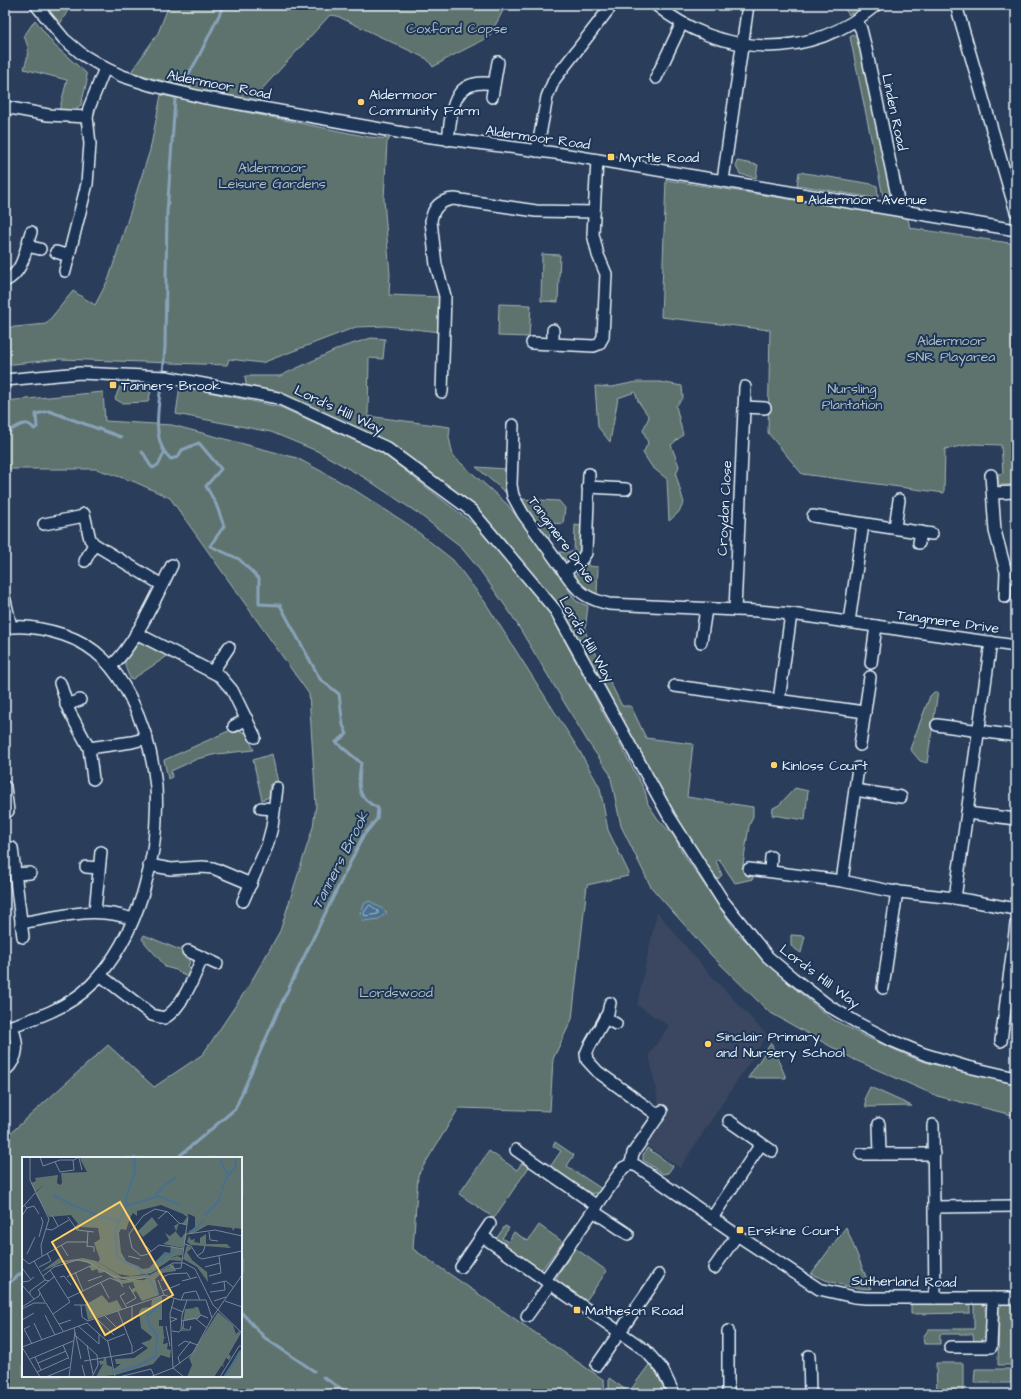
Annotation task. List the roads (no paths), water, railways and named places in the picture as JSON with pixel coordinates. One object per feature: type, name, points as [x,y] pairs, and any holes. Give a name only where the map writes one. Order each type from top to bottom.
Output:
[{"type":"street","name":"Aldermoor Road","points":[[36,5],[64,40],[83,55],[105,68],[122,76],[150,85],[201,97],[448,140],[597,160],[1016,230]]},
{"type":"street","points":[[537,151],[547,97],[554,80],[612,5]]},
{"type":"street","points":[[656,5],[682,23],[713,37],[742,45],[770,46],[802,42],[831,33],[856,20],[876,5]]},
{"type":"street","points":[[723,180],[748,5]]},
{"type":"street","points":[[956,5],[1016,212]]},
{"type":"street","name":"Linden Road","points":[[856,20],[861,29],[866,49],[900,210]]},
{"type":"street","points":[[656,78],[682,23]]},
{"type":"street","points":[[492,97],[498,62]]},
{"type":"street","points":[[65,271],[82,208],[88,176],[90,141],[87,117],[91,99],[105,68]]},
{"type":"street","points":[[448,140],[455,98],[460,92],[478,83],[494,84]]},
{"type":"street","points":[[5,107],[48,115],[87,117]]},
{"type":"street","points":[[532,343],[594,346],[599,344],[603,337],[606,274],[594,241],[597,160]]},
{"type":"street","points":[[442,392],[445,296],[436,265],[431,221],[432,214],[437,206],[445,200],[454,199],[536,211],[594,212]]},
{"type":"street","points":[[5,281],[13,277],[20,267],[31,232]]},
{"type":"street","points":[[27,246],[40,249]]},
{"type":"street","points":[[56,252],[69,256]]},
{"type":"street","points":[[553,330],[553,344]]},
{"type":"street","name":"Lord's Hill Way","points":[[5,380],[72,374],[154,376],[175,379],[278,398],[385,447],[472,511],[556,611],[668,816],[723,901],[768,956],[829,1006],[861,1026],[924,1054],[964,1066],[1016,1078]]},
{"type":"street","name":"Croydon Close","points":[[735,610],[745,387]]},
{"type":"street","points":[[744,407],[765,408]]},
{"type":"street","name":"Tangmere Drive","points":[[513,425],[511,481],[513,494],[523,514],[564,572],[584,596],[601,602],[791,614],[1016,646]]},
{"type":"street","points":[[564,572],[582,559],[586,553],[589,474]]},
{"type":"street","points":[[991,474],[996,531],[1011,581],[1005,597]]},
{"type":"street","points":[[588,487],[626,488]]},
{"type":"street","points":[[993,493],[1016,492]]},
{"type":"street","points":[[895,527],[899,500]]},
{"type":"street","points":[[44,524],[84,515],[90,539],[94,544],[162,585]]},
{"type":"street","points":[[813,516],[863,524],[895,527],[924,536]]},
{"type":"street","points":[[849,622],[863,524]]},
{"type":"street","points":[[85,561],[88,551],[94,544]]},
{"type":"street","points":[[111,666],[124,652],[136,633],[172,565]]},
{"type":"street","points":[[5,600],[8,627],[40,629],[71,637],[96,651],[111,666],[133,704],[147,738],[154,774],[156,799],[154,836],[144,888],[119,947],[100,975],[82,993],[71,1001],[39,1016],[8,1027],[18,1047],[15,1058],[5,1071]]},
{"type":"street","points":[[701,642],[706,609]]},
{"type":"street","points":[[779,700],[791,614]]},
{"type":"street","name":"Tangmere Drive","points":[[871,663],[876,626]]},
{"type":"street","points":[[136,633],[213,671],[225,681],[232,690],[247,719],[254,737]]},
{"type":"street","points":[[955,898],[991,642]]},
{"type":"street","points":[[213,671],[229,647]]},
{"type":"street","points":[[860,745],[870,677]]},
{"type":"street","points":[[60,683],[66,705],[89,748],[93,779]]},
{"type":"street","points":[[675,686],[865,712]]},
{"type":"street","points":[[66,705],[80,700]]},
{"type":"street","points":[[234,726],[247,719]]},
{"type":"street","points":[[936,725],[1016,736]]},
{"type":"street","points":[[89,748],[132,742],[147,738]]},
{"type":"street","points":[[842,881],[858,768]]},
{"type":"street","points":[[5,787],[8,811]]},
{"type":"street","points":[[243,901],[252,884],[267,846],[277,788]]},
{"type":"street","points":[[855,790],[901,797]]},
{"type":"street","points":[[261,808],[274,809]]},
{"type":"street","points":[[967,813],[1016,819]]},
{"type":"street","points":[[12,848],[22,937]]},
{"type":"street","points":[[95,911],[101,852]]},
{"type":"street","points":[[770,871],[771,857]]},
{"type":"street","points":[[149,864],[171,869],[202,867],[213,868],[252,884]]},
{"type":"street","points":[[86,867],[99,868]]},
{"type":"street","points":[[749,869],[955,898],[1016,910]]},
{"type":"street","points":[[15,874],[30,873]]},
{"type":"street","points":[[883,988],[897,891]]},
{"type":"street","points":[[21,923],[95,911],[113,913],[132,919]]},
{"type":"street","points":[[1001,1041],[1012,995],[1016,924]]},
{"type":"street","points":[[188,952],[217,964]]},
{"type":"street","points":[[100,975],[152,1015],[164,1018],[174,1009],[183,997],[202,958]]},
{"type":"street","points":[[527,1316],[595,1208],[623,1168],[631,1164],[633,1153],[660,1114],[598,1072],[587,1060],[586,1054],[592,1040],[605,1018],[610,1003]]},
{"type":"street","points":[[605,1018],[616,1024]]},
{"type":"street","points":[[729,1121],[772,1151]]},
{"type":"street","points":[[879,1124],[880,1154]]},
{"type":"street","points":[[933,1125],[935,1298]]},
{"type":"street","points":[[712,1218],[761,1144]]},
{"type":"street","points":[[516,1150],[628,1234]]},
{"type":"street","points":[[861,1154],[934,1154]]},
{"type":"street","name":"Sutherland Road","points":[[631,1164],[637,1166],[819,1289],[854,1297],[866,1298],[1016,1298]]},
{"type":"street","points":[[934,1207],[1016,1206]]},
{"type":"street","points":[[461,1267],[490,1224]]},
{"type":"street","points":[[714,1268],[737,1235]]},
{"type":"street","points":[[482,1236],[654,1358],[662,1369],[674,1394]]},
{"type":"street","points":[[598,1365],[659,1275]]},
{"type":"street","points":[[950,1347],[991,1346],[993,1298]]},
{"type":"street","points":[[728,1331],[728,1394]]},
{"type":"street","points":[[809,1356],[810,1394]]},
{"type":"water","points":[[370,901],[387,912],[379,919],[364,921],[360,913],[365,903]]},
{"type":"waterway","name":"Tanners Brook","points":[[183,84],[198,58],[224,5]]},
{"type":"waterway","name":"Tanners Brook","points":[[163,374],[165,347],[167,213],[175,100]]},
{"type":"waterway","name":"Tanners Brook","points":[[162,379],[158,410],[158,433],[164,452],[171,459],[178,457],[182,450],[199,443],[221,469],[206,486],[216,504],[224,526],[210,546],[239,559],[259,579],[259,604],[280,605],[320,679],[339,694],[343,725],[347,734],[336,742],[361,763],[359,778],[360,790],[365,799],[378,808],[377,819],[363,836],[282,1002],[235,1109],[178,1157]]},
{"type":"waterway","points":[[5,434],[24,424],[27,424],[34,429],[37,427],[36,414],[49,411],[121,437]]},
{"type":"waterway","points":[[142,452],[153,468],[159,464],[164,453]]},
{"type":"waterway","name":"Tanners Brook","points":[[5,1286],[22,1273]]},
{"type":"waterway","points":[[242,1313],[265,1338],[314,1371]]},
{"type":"waterway","points":[[323,1377],[350,1394]]},
{"type":"place","name":"Aldermoor Community Farm","points":[[361,102]]},
{"type":"place","name":"Myrtle Road","points":[[611,157]]},
{"type":"place","name":"Aldermoor Avenue","points":[[800,199]]},
{"type":"place","name":"Tanners Brook","points":[[113,385]]},
{"type":"place","name":"Kinloss Court","points":[[774,765]]},
{"type":"place","name":"Sinclair Primary and Nursery School","points":[[708,1044]]},
{"type":"place","name":"Erskine Court","points":[[740,1230]]},
{"type":"place","name":"Matheson Road","points":[[577,1310]]},
{"type":"park label","name":"Coxford Copse","points":[[457,28]]},
{"type":"park label","name":"Aldermoor Leisure Gardens","points":[[272,176]]},
{"type":"park label","name":"Aldermoor SNR Playarea","points":[[951,348]]},
{"type":"park label","name":"Nursling Plantation","points":[[852,396]]},
{"type":"park label","name":"Lordswood","points":[[396,992]]}]
